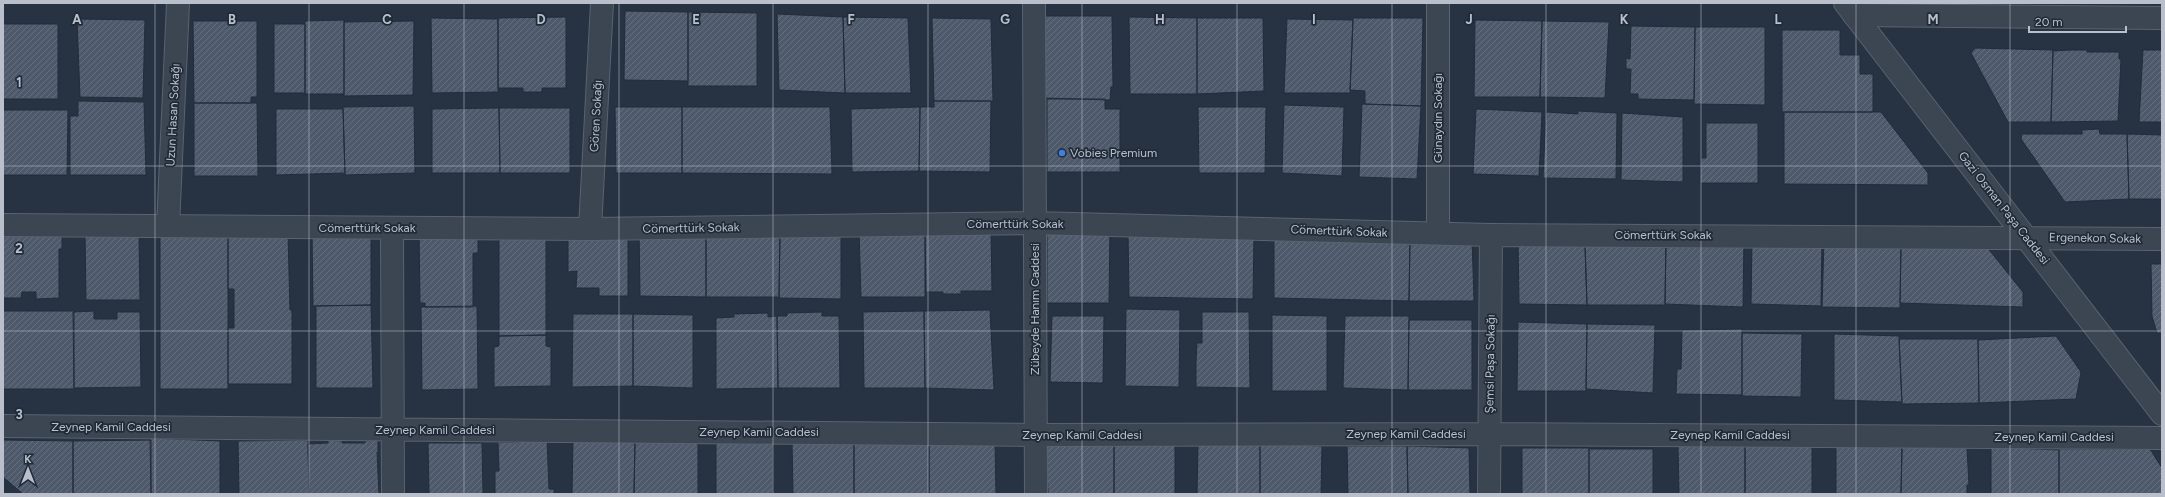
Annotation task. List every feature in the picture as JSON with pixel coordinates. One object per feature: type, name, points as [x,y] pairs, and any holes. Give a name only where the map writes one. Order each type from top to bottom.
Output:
[{"type":"street","name":"Uzun Hasan Sokağı","points":[[168,226],[178,3]]},
{"type":"street","name":"Gören Sokağı","points":[[590,229],[602,3]]},
{"type":"street","name":"Zübeyde Hanım Caddesi","points":[[1034,3],[1036,494]]},
{"type":"street","name":"Günaydın Sokağı","points":[[1438,3],[1438,234]]},
{"type":"street","points":[[1849,9],[2162,18]]},
{"type":"street","name":"Gazi Osman Paşa Caddesi","points":[[1849,9],[2027,237],[2162,414]]},
{"type":"street","name":"Cömerttürk Sokak","points":[[3,225],[590,229],[1035,223],[1491,235],[2027,237]]},
{"type":"street","points":[[392,228],[394,429],[393,494]]},
{"type":"street","name":"Şemsi Paşa Sokağı","points":[[1489,494],[1491,235]]},
{"type":"street","name":"Ergenekon Sokak","points":[[2027,237],[2162,239]]},
{"type":"street","name":"Zeynep Kamil Caddesi","points":[[3,426],[1036,435],[1489,434],[2162,438]]},
{"type":"building","points":[[625,11],[688,12],[688,81],[624,80]]},
{"type":"building","points":[[688,12],[757,13],[757,86],[688,86]]},
{"type":"building","points":[[777,14],[843,17],[845,93],[779,90]]},
{"type":"building","points":[[1045,16],[1112,16],[1113,87],[1111,87],[1110,100],[1045,98]]},
{"type":"building","points":[[566,17],[566,88],[542,88],[542,92],[523,92],[523,88],[498,88],[498,18]]},
{"type":"building","points":[[843,17],[908,18],[911,93],[845,93]]},
{"type":"building","points":[[1129,17],[1197,18],[1197,94],[1130,94]]},
{"type":"building","points":[[431,18],[498,19],[498,92],[432,93]]},
{"type":"building","points":[[932,18],[991,19],[993,101],[934,101]]},
{"type":"building","points":[[1197,18],[1263,18],[1264,91],[1197,94]]},
{"type":"building","points":[[1353,18],[1423,18],[1421,106],[1365,104],[1365,91],[1350,90]]},
{"type":"building","points":[[77,19],[145,20],[143,98],[80,97]]},
{"type":"building","points":[[1287,19],[1353,20],[1350,93],[1284,93]]},
{"type":"building","points":[[344,20],[344,94],[305,94],[305,21]]},
{"type":"building","points":[[1475,20],[1542,21],[1540,97],[1474,97]]},
{"type":"building","points":[[193,21],[257,21],[257,97],[251,97],[251,103],[194,103]]},
{"type":"building","points":[[414,21],[413,95],[344,96],[344,22]]},
{"type":"building","points":[[1542,21],[1609,22],[1605,98],[1540,97]]},
{"type":"building","points":[[3,24],[58,24],[58,99],[3,99]]},
{"type":"building","points":[[274,24],[305,24],[305,93],[274,93]]},
{"type":"building","points":[[1631,26],[1695,27],[1694,100],[1638,99],[1638,94],[1630,94],[1631,69],[1626,69],[1626,58],[1630,59]]},
{"type":"building","points":[[1695,27],[1765,27],[1765,105],[1694,104]]},
{"type":"building","points":[[1782,30],[1840,30],[1840,55],[1860,55],[1860,74],[1873,74],[1873,112],[1782,112]]},
{"type":"building","points":[[1975,48],[2053,50],[2051,122],[2008,122],[1971,53]]},
{"type":"building","points":[[2087,50],[2087,52],[2119,52],[2119,59],[2121,59],[2118,121],[2051,122],[2053,51]]},
{"type":"building","points":[[2143,50],[2162,50],[2162,122],[2139,122]]},
{"type":"building","points":[[1047,99],[1105,99],[1105,109],[1120,109],[1120,172],[1047,172]]},
{"type":"building","points":[[78,101],[144,102],[146,175],[70,175],[70,116],[78,116]]},
{"type":"building","points":[[934,101],[991,101],[990,172],[919,171],[920,107],[934,107]]},
{"type":"building","points":[[194,103],[257,103],[258,176],[194,176]]},
{"type":"building","points":[[1362,104],[1421,106],[1417,179],[1359,177]]},
{"type":"building","points":[[1284,105],[1344,107],[1342,176],[1282,173]]},
{"type":"building","points":[[414,106],[415,173],[345,175],[343,107]]},
{"type":"building","points":[[615,107],[682,107],[682,173],[616,173]]},
{"type":"building","points":[[682,107],[830,107],[832,174],[682,173]]},
{"type":"building","points":[[920,107],[919,171],[852,172],[851,109]]},
{"type":"building","points":[[1198,107],[1266,107],[1265,173],[1199,173]]},
{"type":"building","points":[[499,108],[500,173],[432,173],[432,109]]},
{"type":"building","points":[[499,108],[570,108],[570,173],[500,173]]},
{"type":"building","points":[[276,109],[343,109],[345,173],[276,175]]},
{"type":"building","points":[[1476,109],[1542,112],[1539,176],[1473,174]]},
{"type":"building","points":[[3,110],[68,110],[67,175],[3,175]]},
{"type":"building","points":[[1578,111],[1617,113],[1616,179],[1543,178],[1546,112],[1578,114]]},
{"type":"building","points":[[1784,112],[1881,112],[1928,173],[1928,185],[1784,184]]},
{"type":"building","points":[[1622,113],[1683,117],[1683,182],[1621,180]]},
{"type":"building","points":[[1706,123],[1758,123],[1758,183],[1700,183],[1701,158],[1706,158]]},
{"type":"building","points":[[2099,129],[2100,134],[2127,134],[2129,199],[2065,202],[2021,139],[2022,134],[2082,134],[2082,130]]},
{"type":"building","points":[[2127,134],[2162,135],[2162,199],[2129,199]]},
{"type":"building","points":[[639,229],[706,229],[706,297],[640,296]]},
{"type":"building","points":[[1110,229],[1109,303],[1047,303],[1047,230]]},
{"type":"building","points":[[160,230],[228,231],[228,389],[160,389]]},
{"type":"building","points":[[991,230],[992,291],[961,291],[961,294],[926,292],[925,231]]},
{"type":"building","points":[[371,231],[371,305],[313,306],[312,232]]},
{"type":"building","points":[[419,231],[478,231],[478,253],[473,253],[473,307],[425,307],[425,303],[420,303]]},
{"type":"building","points":[[628,231],[628,296],[599,296],[599,288],[576,288],[577,271],[568,272],[568,232]]},
{"type":"building","points":[[706,231],[780,231],[779,297],[706,297]]},
{"type":"building","points":[[780,231],[841,232],[841,299],[779,298]]},
{"type":"building","points":[[859,231],[925,232],[925,297],[861,297]]},
{"type":"building","points":[[62,232],[62,249],[59,249],[59,298],[36,299],[36,292],[22,292],[21,298],[3,298],[3,234]]},
{"type":"building","points":[[499,232],[546,232],[546,335],[499,336]]},
{"type":"building","points":[[1128,232],[1254,235],[1253,299],[1129,297]]},
{"type":"building","points":[[228,233],[288,233],[290,310],[292,310],[292,384],[228,384],[228,328],[234,328],[234,289],[228,289]]},
{"type":"building","points":[[1274,233],[1410,237],[1409,301],[1274,298]]},
{"type":"building","points":[[85,235],[139,236],[140,300],[86,300]]},
{"type":"building","points":[[1410,237],[1472,237],[1474,301],[1409,301]]},
{"type":"building","points":[[1518,238],[1585,245],[1587,305],[1519,304]]},
{"type":"building","points":[[1666,239],[1744,240],[1743,307],[1665,304]]},
{"type":"building","points":[[1666,239],[1665,305],[1587,305],[1585,245]]},
{"type":"building","points":[[1752,240],[1822,240],[1821,306],[1751,304]]},
{"type":"building","points":[[1824,241],[1901,244],[1900,308],[1822,307]]},
{"type":"building","points":[[1901,244],[1986,246],[2023,292],[2023,307],[1900,303]]},
{"type":"building","points":[[2151,264],[2162,264],[2162,333],[2157,333],[2152,316]]},
{"type":"building","points":[[371,305],[373,388],[316,388],[316,306]]},
{"type":"building","points":[[477,306],[478,389],[422,390],[421,307]]},
{"type":"building","points":[[1126,309],[1180,310],[1179,387],[1125,386]]},
{"type":"building","points":[[990,310],[994,390],[925,388],[924,311]]},
{"type":"building","points":[[3,311],[74,311],[74,389],[3,389]]},
{"type":"building","points":[[94,311],[94,319],[117,319],[117,312],[140,312],[141,387],[74,388],[73,312]]},
{"type":"building","points":[[924,311],[925,388],[864,388],[863,312]]},
{"type":"building","points":[[822,312],[822,316],[839,316],[840,388],[778,388],[777,316],[787,316],[787,313]]},
{"type":"building","points":[[1202,312],[1249,312],[1250,388],[1196,387],[1197,343],[1202,343]]},
{"type":"building","points":[[768,313],[768,317],[777,316],[778,388],[716,389],[716,318],[734,317],[734,314]]},
{"type":"building","points":[[573,314],[633,314],[633,386],[572,387]]},
{"type":"building","points":[[633,314],[693,315],[693,388],[633,386]]},
{"type":"building","points":[[1272,315],[1327,316],[1327,391],[1272,391]]},
{"type":"building","points":[[1052,316],[1104,316],[1103,383],[1050,382]]},
{"type":"building","points":[[1345,316],[1409,316],[1408,390],[1343,388]]},
{"type":"building","points":[[1409,320],[1472,320],[1472,390],[1408,390]]},
{"type":"building","points":[[1518,322],[1587,324],[1586,391],[1517,391]]},
{"type":"building","points":[[1587,324],[1655,325],[1653,393],[1586,389]]},
{"type":"building","points":[[1742,329],[1742,395],[1676,394],[1677,369],[1681,369],[1682,330]]},
{"type":"building","points":[[1742,333],[1802,334],[1801,397],[1742,396]]},
{"type":"building","points":[[1834,334],[1899,336],[1902,402],[1834,400]]},
{"type":"building","points":[[546,335],[546,346],[551,347],[551,386],[494,387],[494,347],[499,346],[499,336]]},
{"type":"building","points":[[2056,336],[2081,372],[2076,399],[1979,403],[1978,340]]},
{"type":"building","points":[[1899,339],[1978,339],[1979,403],[1902,404]]},
{"type":"building","points":[[150,438],[220,441],[220,494],[151,494]]},
{"type":"building","points":[[547,439],[549,489],[554,489],[554,494],[495,494],[495,471],[499,471],[498,442],[518,442]]},
{"type":"building","points":[[573,439],[635,440],[634,494],[572,494]]},
{"type":"building","points":[[716,439],[773,440],[773,494],[716,494]]},
{"type":"building","points":[[3,440],[73,441],[73,494],[23,494],[3,477]]},
{"type":"building","points":[[151,440],[151,494],[73,494],[73,441]]},
{"type":"building","points":[[308,440],[309,494],[239,494],[238,441]]},
{"type":"building","points":[[328,440],[343,441],[342,443],[365,443],[365,441],[378,440],[377,452],[379,494],[309,494],[308,444],[328,443]]},
{"type":"building","points":[[635,440],[698,441],[698,494],[634,494]]},
{"type":"building","points":[[792,441],[854,442],[854,494],[793,494]]},
{"type":"building","points":[[854,442],[929,442],[929,494],[854,494]]},
{"type":"building","points":[[929,442],[995,442],[996,494],[929,494]]},
{"type":"building","points":[[428,443],[482,443],[483,494],[429,494]]},
{"type":"building","points":[[1046,443],[1114,443],[1114,494],[1048,494]]},
{"type":"building","points":[[1198,444],[1260,444],[1260,494],[1197,494]]},
{"type":"building","points":[[1260,444],[1322,446],[1321,494],[1260,494]]},
{"type":"building","points":[[1745,444],[1812,445],[1812,494],[1745,494]]},
{"type":"building","points":[[1114,445],[1175,445],[1175,494],[1114,494]]},
{"type":"building","points":[[1347,446],[1407,446],[1408,494],[1348,494]]},
{"type":"building","points":[[1407,446],[1469,448],[1470,494],[1408,494]]},
{"type":"building","points":[[1678,446],[1745,446],[1745,494],[1679,494]]},
{"type":"building","points":[[1836,447],[1902,447],[1901,494],[1836,494]]},
{"type":"building","points":[[1902,447],[1967,448],[1969,485],[1967,485],[1967,494],[1901,494]]},
{"type":"building","points":[[1991,447],[2059,450],[2059,494],[1991,494]]},
{"type":"building","points":[[1522,448],[1589,448],[1589,494],[1522,494]]},
{"type":"building","points":[[1589,449],[1653,449],[1653,494],[1589,494]]},
{"type":"building","points":[[2059,449],[2150,449],[2162,468],[2162,494],[2059,494]]},
{"type":"place","name":"Vobies Premium","points":[[1062,153]]}]
